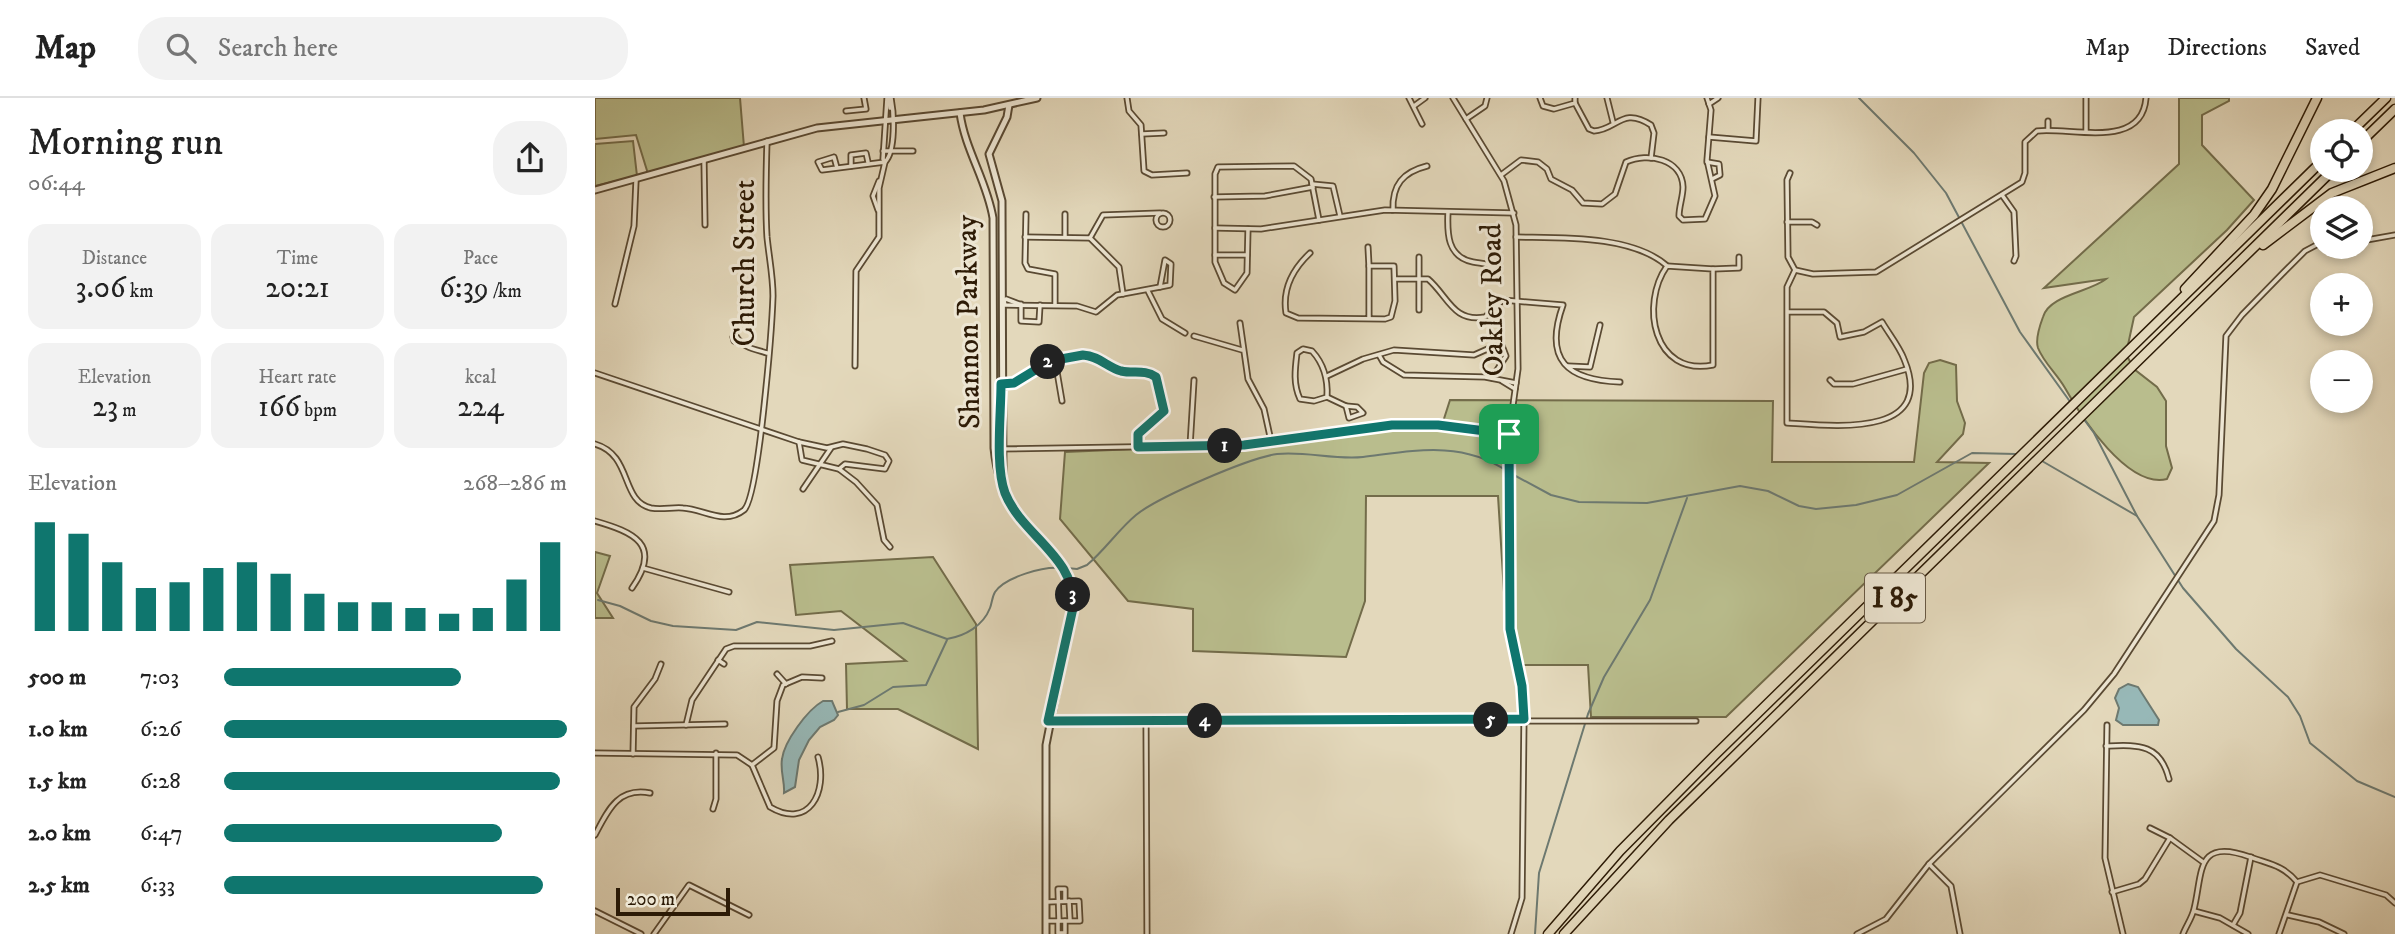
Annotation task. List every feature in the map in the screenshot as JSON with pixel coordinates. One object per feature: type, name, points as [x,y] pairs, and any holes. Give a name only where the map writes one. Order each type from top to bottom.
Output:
[{"type":"highway","points":[[2134,346],[2254,215],[2272,189],[2317,98]]},
{"type":"highway","points":[[2364,119],[2386,98]]},
{"type":"highway","points":[[2373,130],[2395,108]]},
{"type":"highway","points":[[2233,268],[2332,193],[2395,168]]},
{"type":"highway","name":"I 85","points":[[1546,934],[1621,851],[1714,756],[2310,173]]},
{"type":"highway","name":"I 85","points":[[1564,934],[1668,820],[2321,182]]},
{"type":"street","points":[[846,111],[866,109],[864,98]]},
{"type":"street","points":[[855,366],[856,271],[879,237],[880,179],[890,151],[889,98]]},
{"type":"street","points":[[595,190],[636,181],[817,128],[960,113],[1037,98]]},
{"type":"street","points":[[1127,98],[1129,111],[1139,120],[1143,167],[1146,173],[1188,173]]},
{"type":"street","points":[[1409,98],[1422,124]]},
{"type":"street","points":[[1414,106],[1425,98]]},
{"type":"street","name":"Oakley Road","points":[[1453,98],[1500,175],[1514,212],[1516,237],[1516,383],[1509,434],[1510,629],[1522,686],[1524,719],[1522,898],[1511,934]]},
{"type":"street","points":[[1466,119],[1485,106],[1487,98]]},
{"type":"street","points":[[1540,98],[1543,106],[1554,109],[1575,101],[1589,129],[1600,131],[1613,122],[1636,118],[1651,125],[1654,133],[1651,158]]},
{"type":"street","points":[[1607,98],[1613,122]]},
{"type":"street","points":[[1500,175],[1521,160],[1538,162],[1547,169],[1552,179],[1572,190],[1583,203],[1602,204],[1615,194],[1626,162],[1651,158],[1668,162],[1679,173],[1683,188],[1679,210],[1683,220],[1707,216],[1714,196],[1707,162],[1707,98]]},
{"type":"street","points":[[1709,104],[1718,98]]},
{"type":"street","points":[[1709,137],[1756,141],[1758,98]]},
{"type":"street","points":[[2086,98],[2086,131]]},
{"type":"street","points":[[1790,173],[1787,180],[1787,257],[1795,270],[1813,274],[1877,272],[2022,182],[2025,173],[2025,142],[2037,131],[2116,132],[2131,128],[2140,120],[2146,98]]},
{"type":"street","name":"Shannon Parkway","points":[[997,384],[1002,201],[989,154],[1002,127],[1009,102]]},
{"type":"street","points":[[996,107],[1002,116],[1002,127]]},
{"type":"street","name":"Shannon Parkway","points":[[960,113],[963,131],[986,189],[993,218],[997,449],[1005,492],[1019,514],[1064,568],[1073,588],[1073,608],[1048,721],[1046,934]]},
{"type":"street","points":[[885,162],[883,151],[891,119]]},
{"type":"street","points":[[2048,121],[2048,130]]},
{"type":"street","points":[[1141,134],[1164,133]]},
{"type":"street","name":"Church Street","points":[[595,444],[612,453],[623,465],[638,502],[652,508],[686,508],[724,517],[739,513],[751,501],[773,298],[766,209],[767,141]]},
{"type":"street","points":[[883,151],[913,151]]},
{"type":"street","points":[[851,166],[851,155],[866,153],[868,163]]},
{"type":"street","points":[[837,168],[834,156],[818,162],[822,170],[885,162]]},
{"type":"street","points":[[703,160],[705,225]]},
{"type":"street","points":[[1707,162],[1719,164],[1720,175],[1711,179]]},
{"type":"street","points":[[1248,229],[1246,277],[1235,290],[1218,274],[1215,255],[1214,197],[1218,167],[1294,166],[1311,179],[1319,220]]},
{"type":"street","points":[[1393,210],[1395,187],[1409,172],[1427,166]]},
{"type":"street","points":[[615,304],[632,240],[636,181]]},
{"type":"street","points":[[1214,197],[1265,197],[1312,186],[1333,186],[1340,216]]},
{"type":"street","points":[[2002,195],[2015,218],[2014,261]]},
{"type":"street","points":[[1215,228],[1248,229],[1393,210],[1514,212]]},
{"type":"street","points":[[1447,212],[1447,237],[1454,250],[1463,259],[1486,263],[1495,269]]},
{"type":"street","points":[[1090,238],[1103,215],[1160,213],[1170,218],[1165,227],[1156,223],[1160,213]]},
{"type":"street","points":[[1026,214],[1026,267],[1055,274],[1055,305]]},
{"type":"street","points":[[1065,214],[1065,237]]},
{"type":"street","points":[[1787,222],[1812,222],[1817,225]]},
{"type":"street","points":[[2373,238],[2395,235]]},
{"type":"street","points":[[1025,237],[1090,238],[1119,267],[1123,293]]},
{"type":"street","points":[[1516,237],[1589,239],[1653,254],[1667,266],[1739,268],[1739,257]]},
{"type":"street","points":[[1368,247],[1369,318]]},
{"type":"street","points":[[1857,934],[1885,919],[1929,864],[2084,710],[2114,674],[2207,536],[2218,508],[2226,337],[2242,314],[2310,248]]},
{"type":"street","points":[[1310,253],[1291,276],[1284,302],[1286,313],[1299,318],[1385,319],[1394,313],[1394,266],[1369,266]]},
{"type":"street","points":[[1215,255],[1247,255]]},
{"type":"street","points":[[1419,257],[1419,310]]},
{"type":"street","points":[[1040,305],[1039,322],[1021,321],[1021,304],[1077,306],[1096,312],[1112,298],[1123,293],[1148,291],[1170,285],[1169,261],[1163,262],[1163,281],[1160,287]]},
{"type":"street","points":[[1667,266],[1657,286],[1655,315],[1659,343],[1669,356],[1696,367],[1713,365],[1713,269]]},
{"type":"street","points":[[1788,312],[1824,312],[1837,323],[1840,337],[1864,332],[1882,322],[1907,369],[1910,396],[1903,408],[1889,420],[1873,424],[1787,423],[1787,287],[1795,270]]},
{"type":"street","points":[[1396,279],[1428,279],[1449,306],[1468,317],[1485,317],[1503,300],[1563,305],[1557,339],[1566,366],[1584,379],[1620,382]]},
{"type":"street","points":[[1148,291],[1162,318],[1185,333]]},
{"type":"street","points":[[1240,323],[1248,379],[1264,409],[1271,441]]},
{"type":"street","points":[[1566,366],[1590,367],[1601,325]]},
{"type":"street","points":[[1194,336],[1243,350]]},
{"type":"street","points":[[1327,376],[1363,359],[1394,350],[1474,355],[1501,343],[1506,356],[1498,368],[1497,379]]},
{"type":"street","points":[[741,344],[767,353]]},
{"type":"street","points":[[1327,397],[1327,376],[1313,351],[1303,349],[1297,353],[1295,388],[1300,399],[1314,401],[1327,397],[1346,406],[1357,407],[1363,413],[1349,418],[1346,406]]},
{"type":"street","points":[[1379,355],[1383,362],[1404,375],[1497,379],[1516,383]]},
{"type":"street","points":[[997,384],[1014,383],[1034,369],[1055,360],[1092,356],[1122,371],[1145,372],[1156,377],[1164,411],[1138,434],[1138,447]]},
{"type":"street","points":[[1055,360],[1062,401]]},
{"type":"street","points":[[1830,380],[1834,384],[1853,384],[1907,369]]},
{"type":"street","points":[[595,373],[799,442],[831,447],[843,444],[879,452],[888,458],[885,469],[845,464],[839,469]]},
{"type":"street","points":[[1497,379],[1515,389]]},
{"type":"street","points":[[1190,446],[1193,380]]},
{"type":"street","points":[[997,449],[1190,446],[1271,441],[1392,425],[1438,425],[1509,434]]},
{"type":"street","points":[[799,442],[802,460],[839,469],[877,505],[884,540],[890,547]]},
{"type":"street","points":[[803,489],[821,466],[831,447]]},
{"type":"street","points":[[595,521],[632,533],[639,540],[644,554],[643,568],[632,588]]},
{"type":"street","points":[[643,568],[729,592]]},
{"type":"street","points":[[686,725],[692,700],[718,660],[734,646],[810,646],[832,641]]},
{"type":"street","points":[[718,660],[724,664]]},
{"type":"street","points":[[633,754],[634,707],[655,679],[661,664]]},
{"type":"street","points":[[777,674],[786,684]]},
{"type":"street","points":[[752,765],[774,748],[779,692],[786,684],[802,677],[822,678]]},
{"type":"street","points":[[1048,721],[1696,721]]},
{"type":"street","points":[[1146,721],[1147,934]]},
{"type":"street","points":[[634,726],[726,724]]},
{"type":"street","points":[[2107,725],[2105,858],[2123,934]]},
{"type":"street","points":[[2106,746],[2146,747],[2162,760],[2169,779]]},
{"type":"street","points":[[713,810],[716,799],[716,753]]},
{"type":"street","points":[[595,754],[737,754],[752,765],[764,799],[770,807],[790,813],[807,810],[818,797],[821,778],[818,758]]},
{"type":"street","points":[[595,835],[612,803],[620,796],[630,792],[650,793]]},
{"type":"street","points":[[2150,828],[2170,838],[2203,862]]},
{"type":"street","points":[[2112,892],[2139,884],[2145,879],[2170,838]]},
{"type":"street","points":[[2183,934],[2194,911],[2198,872],[2203,862],[2219,852],[2235,852],[2282,867],[2297,882]]},
{"type":"street","points":[[2233,925],[2240,913],[2251,858]]},
{"type":"street","points":[[1929,864],[1951,886],[1960,934]]},
{"type":"street","points":[[2279,934],[2288,915],[2288,903],[2297,882],[2320,875],[2386,895],[2395,903]]},
{"type":"street","points":[[654,934],[689,885],[749,915]]},
{"type":"street","points":[[1058,889],[1065,889],[1067,901],[1065,933],[1058,933],[1058,889]]},
{"type":"street","points":[[1046,902],[1079,901],[1080,921],[1046,921]]},
{"type":"street","points":[[595,911],[641,934]]},
{"type":"street","points":[[2194,911],[2220,918],[2248,934]]},
{"type":"street","points":[[2288,915],[2319,922],[2344,934]]},
{"type":"green space","points":[[595,98],[740,98],[744,147],[649,177],[636,135],[595,139]]},
{"type":"green space","points":[[2179,98],[2229,98],[2229,101],[2202,115],[2202,145],[2254,200],[2227,230],[2134,317],[2126,354],[2134,369],[2157,387],[2166,401],[2166,446],[2172,468],[2167,479],[2152,479],[2137,473],[2107,448],[2044,359],[2037,340],[2043,317],[2053,304],[2106,279],[2044,288],[2179,164]]},
{"type":"green space","points":[[633,141],[637,176],[595,186],[595,144]]},
{"type":"green space","points":[[1940,360],[1956,365],[1957,401],[1965,423],[1963,434],[1937,462],[1989,463],[1726,717],[1591,717],[1588,665],[1518,665],[1507,640],[1498,496],[1366,496],[1365,601],[1346,657],[1193,651],[1193,609],[1128,601],[1060,519],[1065,452],[1275,443],[1362,430],[1442,425],[1450,400],[1773,401],[1772,462],[1914,462],[1924,373],[1929,363]]},
{"type":"green space","points":[[595,552],[610,556],[597,593],[613,618],[595,618]]},
{"type":"green space","points":[[933,557],[976,624],[978,749],[898,709],[847,709],[846,664],[906,661],[841,611],[796,615],[790,565]]},
{"type":"water","points":[[2128,684],[2138,687],[2159,720],[2158,725],[2123,725],[2116,720],[2119,708],[2115,698],[2119,689]]},
{"type":"water","points":[[823,701],[832,701],[838,715],[820,727],[809,740],[799,760],[795,787],[784,793],[782,763],[787,744],[804,719]]},
{"type":"waterway","points":[[1859,98],[1914,153],[1946,193],[2020,332],[2071,403]]},
{"type":"waterway","points":[[2083,418],[2094,433],[2137,516],[2183,588],[2236,649],[2288,697],[2300,716],[2310,743],[2357,781],[2395,797]]},
{"type":"waterway","points":[[1067,568],[1077,569],[1087,565],[1136,515],[1163,498],[1226,470],[1277,454],[1352,458],[1418,451],[1454,451],[1490,461],[1507,471]]},
{"type":"waterway","points":[[1512,474],[1551,495],[1579,502],[1647,503],[1740,486],[1768,491],[1799,506],[1816,509],[1856,505],[1897,495],[1972,453],[2016,454]]},
{"type":"waterway","points":[[2042,461],[2137,516]]},
{"type":"waterway","points":[[1535,934],[1539,873],[1588,714],[1604,677],[1650,600],[1687,498]]},
{"type":"waterway","points":[[598,600],[620,606],[651,621],[673,626],[736,630],[757,622],[834,630],[903,623],[947,639],[967,633],[978,625],[987,614],[995,592],[1007,582],[1035,571],[1061,568]]},
{"type":"waterway","points":[[838,712],[864,705],[893,687],[926,685],[947,640]]},
{"type":"route","points":[[1083,355],[1099,358],[1122,371],[1150,373],[1159,383],[1164,411],[1161,417],[1138,434],[1138,447],[1244,445],[1392,425],[1438,425],[1509,434],[1510,629],[1522,686],[1524,719],[1048,721],[1073,608],[1073,588],[1064,568],[1010,503],[1005,492],[1001,449],[1001,384],[1014,383],[1050,361],[1083,355]]}]
